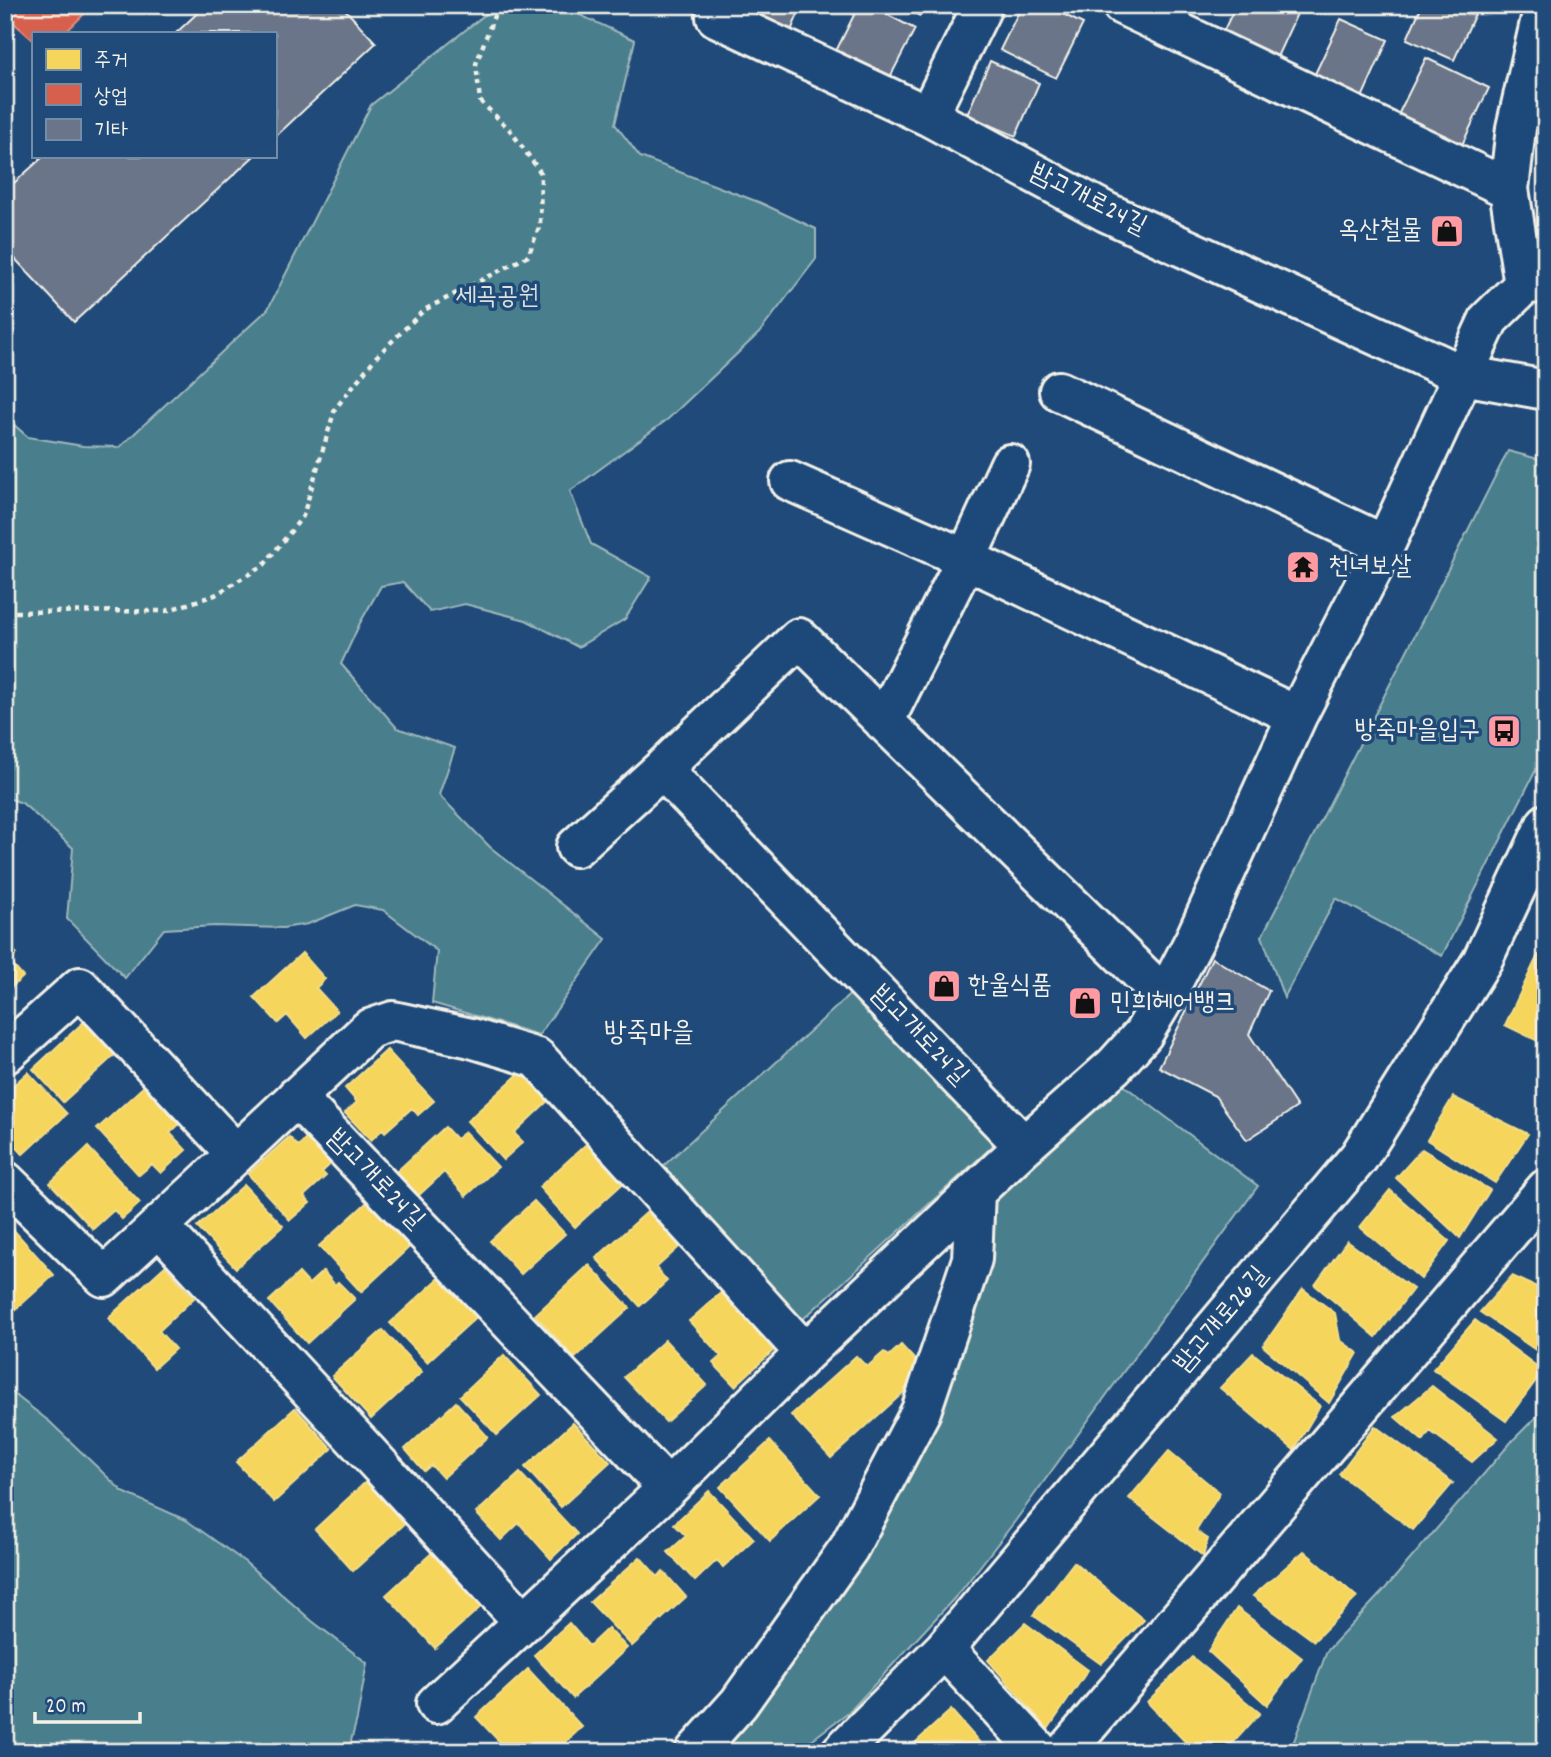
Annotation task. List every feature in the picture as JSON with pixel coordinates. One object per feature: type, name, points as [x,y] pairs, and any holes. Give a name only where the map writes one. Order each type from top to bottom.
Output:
[{"type":"street","points":[[928,116],[983,5]]},
{"type":"street","points":[[1122,5],[1509,190]]},
{"type":"street","points":[[436,1704],[668,1488],[804,1353],[975,1192],[1114,1066],[1143,1034],[1196,937],[1297,716],[1385,545],[1489,319],[1535,283],[1509,190],[1516,128],[1544,5]]},
{"type":"street","name":"밤고개로24길","points":[[716,16],[928,116],[1106,212],[1464,375],[1546,390]]},
{"type":"street","points":[[1059,391],[1385,545]]},
{"type":"street","points":[[884,722],[966,559],[1010,464]]},
{"type":"street","points":[[790,481],[966,559],[1297,716]]},
{"type":"street","points":[[576,847],[799,638],[1165,997]]},
{"type":"street","name":"밤고개로24길","points":[[662,769],[1024,1146]]},
{"type":"street","name":"밤고개로26길","points":[[841,1752],[944,1649],[1359,1157],[1482,961],[1543,837]]},
{"type":"street","points":[[5,1054],[80,987],[236,1154]]},
{"type":"street","points":[[5,1181],[104,1277],[369,1029],[393,1021],[471,1038],[537,1058],[804,1353]]},
{"type":"street","name":"밤고개로24길","points":[[296,1097],[668,1488]]},
{"type":"street","points":[[1065,1752],[1546,1189]]},
{"type":"street","points":[[695,1752],[739,1703],[849,1548],[921,1411],[972,1259],[975,1192]]},
{"type":"street","points":[[159,1226],[523,1622]]},
{"type":"street","points":[[944,1649],[1040,1752]]},
{"type":"path","points":[[5,612],[166,611],[215,596],[264,565],[303,516],[335,409],[376,356],[424,310],[528,256],[540,225],[541,173],[510,130],[480,101],[476,64],[498,5]]},
{"type":"green space","name":"세곡공원","points":[[497,5],[558,5],[635,40],[615,124],[640,157],[761,203],[816,229],[816,259],[759,333],[668,419],[570,491],[591,544],[651,577],[625,619],[578,647],[526,620],[465,604],[430,612],[403,582],[381,586],[341,664],[397,728],[455,748],[439,795],[490,847],[606,939],[539,1035],[432,1003],[437,951],[383,910],[355,905],[308,924],[283,928],[215,926],[164,929],[125,978],[67,919],[73,848],[22,803],[5,797],[5,417],[28,437],[83,446],[120,447],[268,309],[371,105]]},
{"type":"green space","points":[[1508,451],[1546,461],[1546,750],[1442,956],[1336,898],[1284,998],[1262,936]]},
{"type":"green space","points":[[856,989],[997,1142],[802,1320],[661,1168]]},
{"type":"green space","points":[[1118,1081],[1258,1186],[1016,1520],[960,1592],[851,1710],[796,1752],[694,1752],[862,1563],[942,1406],[992,1261],[995,1197]]},
{"type":"green space","points":[[5,1387],[50,1422],[123,1492],[186,1520],[245,1562],[312,1621],[367,1663],[348,1752],[5,1752]]},
{"type":"green space","points":[[1546,1407],[1546,1752],[1290,1752],[1327,1651],[1384,1590],[1513,1440]]},
{"type":"building: 주거","points":[[5,941],[17,954],[9,961],[23,977],[5,993]]},
{"type":"building: 주거","points":[[302,953],[325,979],[316,988],[337,1011],[307,1038],[287,1015],[278,1023],[254,997]]},
{"type":"building: 주거","points":[[1538,955],[1546,958],[1546,1045],[1505,1025]]},
{"type":"building: 주거","points":[[87,1019],[118,1052],[63,1102],[33,1069]]},
{"type":"building: 주거","points":[[387,1050],[434,1101],[418,1115],[412,1108],[385,1132],[383,1129],[371,1140],[345,1113],[357,1102],[345,1088]]},
{"type":"building: 주거","points":[[523,1070],[550,1099],[514,1133],[523,1142],[503,1160],[467,1121]]},
{"type":"building: 주거","points":[[28,1072],[67,1114],[23,1154],[5,1135],[5,1093]]},
{"type":"building: 주거","points":[[154,1077],[189,1115],[170,1133],[186,1150],[161,1173],[152,1164],[139,1175],[97,1129]]},
{"type":"building: 주거","points":[[1453,1097],[1528,1134],[1495,1183],[1427,1140]]},
{"type":"building: 주거","points":[[445,1127],[456,1139],[465,1132],[498,1167],[466,1196],[444,1172],[418,1196],[396,1172]]},
{"type":"building: 주거","points":[[311,1134],[335,1160],[322,1172],[326,1176],[304,1196],[310,1203],[290,1220],[248,1174],[289,1137],[298,1146]]},
{"type":"building: 주거","points":[[593,1138],[630,1177],[575,1227],[539,1187]]},
{"type":"building: 주거","points":[[88,1147],[140,1203],[122,1219],[114,1210],[93,1229],[50,1183]]},
{"type":"building: 주거","points":[[1422,1149],[1490,1190],[1460,1238],[1396,1178]]},
{"type":"building: 주거","points":[[244,1185],[283,1226],[236,1268],[197,1227]]},
{"type":"building: 주거","points":[[1390,1190],[1449,1241],[1421,1279],[1360,1227]]},
{"type":"building: 주거","points":[[375,1195],[417,1240],[361,1292],[319,1246]]},
{"type":"building: 주거","points":[[534,1201],[565,1234],[521,1274],[490,1241]]},
{"type":"building: 주거","points":[[655,1205],[687,1240],[656,1268],[667,1281],[640,1306],[596,1258]]},
{"type":"building: 주거","points":[[11,1227],[54,1275],[14,1311],[5,1301],[5,1232]]},
{"type":"building: 주거","points":[[1347,1241],[1413,1289],[1376,1337],[1315,1285]]},
{"type":"building: 주거","points":[[589,1265],[630,1308],[575,1358],[535,1315]]},
{"type":"building: 주거","points":[[165,1266],[194,1298],[159,1331],[175,1349],[154,1368],[108,1318]]},
{"type":"building: 주거","points":[[323,1271],[335,1285],[338,1282],[355,1299],[307,1343],[269,1301],[299,1273],[309,1284]]},
{"type":"building: 주거","points":[[446,1272],[482,1312],[427,1362],[390,1323]]},
{"type":"building: 주거","points":[[1512,1276],[1546,1291],[1546,1357],[1480,1312]]},
{"type":"building: 주거","points":[[1303,1289],[1335,1313],[1340,1340],[1358,1353],[1329,1403],[1263,1346]]},
{"type":"building: 주거","points":[[723,1291],[776,1348],[735,1386],[713,1363],[721,1356],[689,1321]]},
{"type":"building: 주거","points":[[1475,1320],[1543,1371],[1506,1421],[1433,1369]]},
{"type":"building: 주거","points":[[383,1330],[422,1372],[371,1419],[332,1376]]},
{"type":"building: 주거","points":[[665,1340],[707,1385],[666,1422],[624,1377]]},
{"type":"building: 주거","points":[[901,1345],[926,1372],[831,1458],[791,1415],[856,1356],[867,1367],[884,1352],[889,1356]]},
{"type":"building: 주거","points":[[1253,1353],[1320,1406],[1294,1450],[1220,1388]]},
{"type":"building: 주거","points":[[504,1355],[541,1395],[497,1435],[460,1396]]},
{"type":"building: 주거","points":[[1432,1386],[1498,1438],[1472,1462],[1430,1431],[1423,1441],[1395,1417]]},
{"type":"building: 주거","points":[[456,1402],[488,1437],[443,1478],[431,1465],[424,1471],[405,1449]]},
{"type":"building: 주거","points":[[295,1408],[332,1449],[274,1502],[236,1462]]},
{"type":"building: 주거","points":[[573,1423],[610,1462],[561,1507],[525,1467]]},
{"type":"building: 주거","points":[[1375,1426],[1453,1483],[1413,1530],[1339,1474]]},
{"type":"building: 주거","points":[[770,1441],[820,1495],[770,1541],[720,1487]]},
{"type":"building: 주거","points":[[1169,1451],[1220,1493],[1196,1531],[1208,1539],[1203,1556],[1129,1498]]},
{"type":"building: 주거","points":[[520,1473],[577,1534],[551,1559],[519,1523],[501,1540],[476,1513]]},
{"type":"building: 주거","points":[[370,1478],[409,1520],[353,1571],[315,1529]]},
{"type":"building: 주거","points":[[709,1491],[754,1539],[723,1567],[717,1560],[695,1581],[668,1552],[686,1536],[674,1524]]},
{"type":"building: 주거","points":[[435,1550],[484,1604],[435,1648],[386,1595]]},
{"type":"building: 주거","points":[[1304,1551],[1357,1597],[1314,1641],[1253,1596]]},
{"type":"building: 주거","points":[[640,1557],[658,1577],[663,1571],[686,1597],[632,1646],[590,1602]]},
{"type":"building: 주거","points":[[1074,1562],[1144,1620],[1101,1664],[1033,1615]]},
{"type":"building: 주거","points":[[1237,1608],[1302,1658],[1267,1705],[1208,1651]]},
{"type":"building: 주거","points":[[569,1623],[589,1646],[608,1628],[627,1648],[573,1698],[534,1655]]},
{"type":"building: 주거","points":[[1025,1623],[1088,1670],[1048,1729],[988,1660]]},
{"type":"building: 주거","points":[[1192,1657],[1260,1713],[1225,1752],[1195,1752],[1147,1702]]},
{"type":"building: 주거","points":[[528,1669],[582,1727],[555,1752],[509,1752],[476,1717]]},
{"type":"building: 주거","points":[[951,1710],[988,1752],[905,1752]]},
{"type":"building: 상업","points":[[5,5],[93,5],[66,32],[32,32],[32,39],[5,15]]},
{"type":"building: 기타","points":[[206,5],[341,5],[376,43],[276,136],[276,32],[177,32]]},
{"type":"building: 기타","points":[[746,5],[802,5],[791,31],[743,11]]},
{"type":"building: 기타","points":[[859,5],[869,5],[915,29],[886,85],[832,59]]},
{"type":"building: 기타","points":[[897,5],[925,5],[920,16]]},
{"type":"building: 기타","points":[[1022,5],[1045,5],[1083,24],[1056,78],[1000,50]]},
{"type":"building: 기타","points":[[1236,5],[1301,5],[1277,57],[1223,32]]},
{"type":"building: 기타","points":[[1422,5],[1479,5],[1454,60],[1407,39]]},
{"type":"building: 기타","points":[[1341,19],[1388,40],[1361,100],[1313,78]]},
{"type":"building: 기타","points":[[1426,58],[1489,88],[1461,147],[1397,117]]},
{"type":"building: 기타","points":[[990,61],[1039,83],[1016,136],[967,115]]},
{"type":"building: 기타","points":[[42,158],[252,158],[74,322],[5,248],[5,191]]},
{"type":"building: 기타","points":[[1212,958],[1269,991],[1249,1034],[1297,1107],[1247,1140],[1215,1096],[1159,1067]]},
{"type":"place","name":"옥산철물","points":[[1447,231]]},
{"type":"place","name":"천녀보살","points":[[1303,567]]},
{"type":"place","name":"방죽마을입구","points":[[1504,731]]},
{"type":"place","name":"한울식품","points":[[944,986]]},
{"type":"place","name":"민희헤어뱅크","points":[[1085,1003]]},
{"type":"district","name":"방죽마을","points":[[649,1035]]}]
